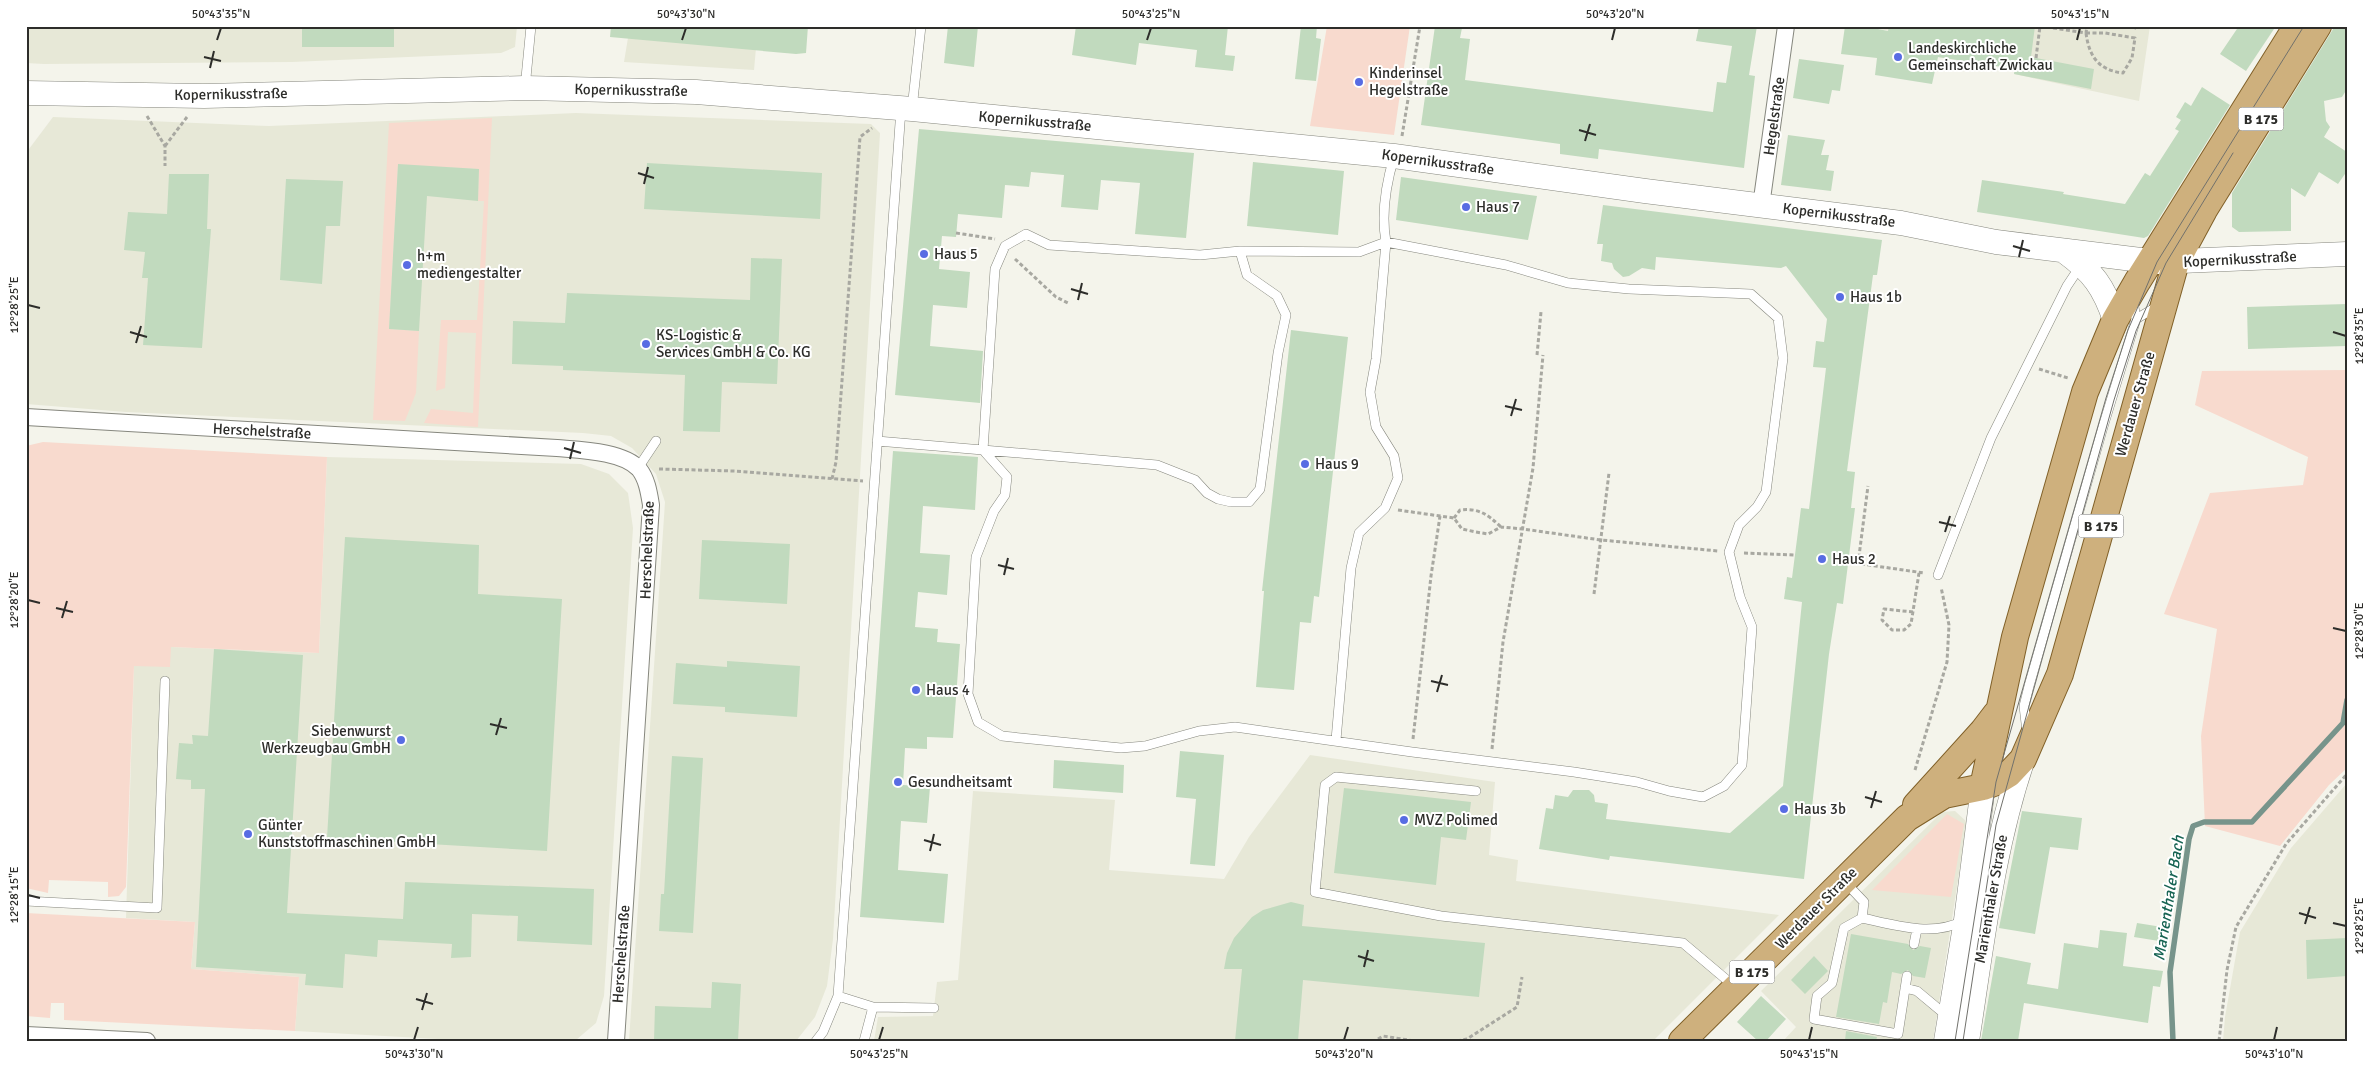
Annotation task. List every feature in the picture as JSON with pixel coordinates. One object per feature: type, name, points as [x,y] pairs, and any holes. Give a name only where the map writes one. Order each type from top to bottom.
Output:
[{"type":"main road","name":"Werdauer Straße","points":[[1983,787],[2014,637],[2085,392],[2126,320],[2131,292],[2297,26]]},
{"type":"main road","name":"Werdauer Straße","points":[[1907,818],[1944,795],[1983,787],[2009,774],[2026,753],[2060,674],[2176,262],[2204,210],[2318,26]]},
{"type":"main road","name":"Werdauer Straße","points":[[1682,1041],[1907,818],[1922,796],[1973,743],[2000,704]]},
{"type":"street","name":"Hegelstraße","points":[[1761,206],[1786,26]]},
{"type":"street","name":"Kopernikusstraße","points":[[26,93],[204,96],[525,88],[696,92],[907,109],[1394,156],[1901,223],[2073,258],[2176,262],[2347,254]]},
{"type":"street","points":[[2073,258],[2101,286],[2126,320]]},
{"type":"street","name":"Herschelstraße","points":[[26,417],[557,448],[603,453],[623,458],[638,468],[648,487],[651,506],[616,1041]]},
{"type":"street","name":"Marienthaler Straße","points":[[1967,1041],[1997,855],[2010,796],[2026,753]]},
{"type":"street","name":"Marienthaler Straße","points":[[1948,1029],[1966,920],[1983,787]]},
{"type":"street","points":[[26,1035],[146,1041]]},
{"type":"lane","points":[[525,88],[531,26]]},
{"type":"lane","points":[[816,1041],[823,1032],[838,996],[876,482],[877,441],[907,109],[921,26]]},
{"type":"lane","points":[[1336,740],[1351,568],[1359,533],[1385,508],[1398,478],[1394,456],[1376,426],[1370,392],[1376,360],[1386,242],[1383,224],[1388,176],[1394,156]]},
{"type":"lane","points":[[1026,234],[1049,245],[1200,255],[1240,251],[1359,252],[1386,242],[1506,265],[1568,283],[1629,289],[1751,294],[1778,318],[1783,358],[1766,492],[1757,507],[1738,526],[1729,552],[1740,597],[1752,627],[1742,765],[1724,786],[1703,797],[1610,778],[1236,728],[1199,731],[1145,746],[1121,748],[1002,736],[978,722],[968,694],[976,557],[994,511],[1005,495],[1007,477],[983,450],[995,269],[1005,246],[1026,234]]},
{"type":"lane","points":[[877,441],[1157,465],[1195,480],[1207,494],[1218,499],[1231,502],[1249,502],[1260,489],[1278,353],[1286,315],[1277,296],[1247,275],[1240,251]]},
{"type":"lane","points":[[1938,575],[1991,438],[2068,286],[2073,258]]},
{"type":"lane","points":[[2026,753],[2024,706],[2111,400],[2126,320],[2164,302]]},
{"type":"lane","points":[[638,468],[656,441]]},
{"type":"lane","points":[[26,901],[156,908],[165,681]]},
{"type":"lane","points":[[2000,704],[2029,686]]},
{"type":"lane","points":[[1476,791],[1336,777],[1325,785],[1315,892],[1441,916],[1683,943],[1736,988]]},
{"type":"lane","points":[[1843,880],[1864,902],[1862,918]]},
{"type":"lane","points":[[1907,976],[1898,1034],[1814,1019],[1817,996],[1832,984],[1844,928],[1862,918],[1917,929],[1953,927],[1966,920]]},
{"type":"lane","points":[[1914,944],[1917,929]]},
{"type":"lane","points":[[1905,988],[1917,991],[1948,1029]]},
{"type":"lane","points":[[838,996],[873,1007],[934,1008]]},
{"type":"lane","points":[[864,1041],[873,1007]]},
{"type":"path","points":[[1394,156],[1402,137],[1420,26]]},
{"type":"path","points":[[2036,58],[2040,26],[2086,33],[2106,33],[2135,38],[2132,58],[2123,72],[2108,71],[2088,51],[2086,33],[2087,26]]},
{"type":"path","points":[[2122,26],[2135,28],[2136,26]]},
{"type":"path","points":[[132,95],[165,146]]},
{"type":"path","points":[[164,166],[165,146],[204,96]]},
{"type":"path","points":[[832,479],[836,462],[860,137],[907,109]]},
{"type":"path","points":[[1536,355],[1541,312]]},
{"type":"path","points":[[1491,762],[1503,642],[1533,468],[1543,355]]},
{"type":"path","points":[[2049,372],[2068,378]]},
{"type":"path","points":[[638,468],[735,471],[876,482]]},
{"type":"path","points":[[1594,594],[1609,473]]},
{"type":"path","points":[[1858,564],[1868,486]]},
{"type":"path","points":[[1385,508],[1454,518],[1462,529],[1488,534],[1501,527],[1602,540],[1729,552],[1795,555]]},
{"type":"path","points":[[1454,518],[1460,510],[1473,509],[1486,513],[1501,527]]},
{"type":"path","points":[[1412,752],[1428,596],[1440,516]]},
{"type":"path","points":[[1848,562],[1938,575],[1949,625],[1947,662],[1913,779],[1922,796]]},
{"type":"path","points":[[1913,612],[1884,609],[1882,620],[1892,630],[1904,630],[1911,624],[1913,612],[1919,572]]},
{"type":"path","points":[[2219,1041],[2227,970],[2236,927],[2286,844],[2347,774]]},
{"type":"path","points":[[1457,1041],[1467,1039],[1517,1007],[1522,977]]},
{"type":"path","points":[[1378,1039],[1383,1036],[1414,1041]]},
{"type":"shaded area","points":[[26,26],[517,26],[515,47],[501,53],[292,62],[44,64],[26,63]]},
{"type":"shaded area","points":[[630,26],[758,26],[754,70],[624,62]]},
{"type":"shaded area","name":"Kinderinsel Hegelstraße","points":[[1327,26],[1410,26],[1394,135],[1310,126]]},
{"type":"shaded area","points":[[1863,26],[2150,26],[2139,101],[2014,74],[2015,69],[1938,57],[1940,40]]},
{"type":"shaded area","points":[[576,113],[871,124],[880,133],[833,939],[827,986],[815,1017],[796,1041],[629,1041],[665,502],[656,474],[632,448],[611,436],[583,433],[126,412],[26,404],[26,190],[29,149],[53,117],[269,126]]},
{"type":"shaded area","points":[[492,118],[478,427],[424,423],[431,409],[473,413],[476,333],[448,332],[445,388],[436,391],[441,320],[477,320],[484,201],[478,201],[479,169],[398,165],[389,329],[419,331],[416,393],[405,421],[373,420],[389,123]]},
{"type":"shaded area","points":[[2347,370],[2347,768],[2329,785],[2280,846],[2205,826],[2201,736],[2217,629],[2164,614],[2210,493],[2303,485],[2308,457],[2195,405],[2202,371]]},
{"type":"shaded area","points":[[43,442],[327,457],[319,653],[171,647],[170,667],[134,666],[126,887],[119,896],[108,897],[108,882],[49,880],[48,893],[26,888],[26,446]]},
{"type":"shaded area","points":[[327,457],[581,464],[609,474],[628,493],[633,528],[604,996],[596,1023],[576,1040],[474,1041],[295,1031],[299,977],[191,969],[195,922],[126,918],[134,666],[171,647],[319,653]]},
{"type":"shaded area","points":[[1310,755],[1495,782],[1489,855],[1518,860],[1516,881],[1779,915],[1653,1041],[874,1041],[878,1017],[933,1016],[937,982],[958,980],[973,791],[1115,800],[1109,870],[1224,879],[1249,837]]},
{"type":"shaded area","points":[[2347,783],[2347,1041],[2223,1041],[2225,1017],[2240,932],[2291,848]]},
{"type":"shaded area","points":[[1955,811],[1967,822],[1933,1041],[1783,1041],[1796,1027],[1761,991],[1942,812]]},
{"type":"shaded area","points":[[1947,814],[1964,824],[1951,897],[1872,890]]},
{"type":"shaded area","points":[[26,913],[195,922],[191,969],[299,977],[295,1031],[64,1020],[64,1003],[51,1003],[50,1018],[26,1016]]},
{"type":"building","points":[[302,26],[394,26],[394,47],[302,47]]},
{"type":"building","points":[[611,26],[808,26],[806,53],[796,54],[610,37]]},
{"type":"building","points":[[948,26],[978,26],[974,67],[944,63]]},
{"type":"building","points":[[1076,26],[1228,26],[1225,55],[1235,56],[1233,71],[1195,67],[1197,50],[1139,43],[1136,65],[1072,55]]},
{"type":"building","points":[[1301,26],[1317,26],[1316,38],[1321,39],[1316,81],[1295,79]]},
{"type":"building","points":[[1435,26],[1462,28],[1460,38],[1470,39],[1465,80],[1713,112],[1717,82],[1726,83],[1732,46],[1696,41],[1699,26],[1757,26],[1749,75],[1755,76],[1744,168],[1599,149],[1598,159],[1560,154],[1560,144],[1421,125]]},
{"type":"building","points":[[1845,26],[1863,26],[1888,31],[1889,26],[2035,26],[2031,57],[2094,69],[2091,89],[2014,74],[2015,69],[1938,57],[1932,84],[1875,75],[1877,58],[1841,54]]},
{"type":"building","points":[[2239,26],[2276,26],[2246,71],[2220,54]]},
{"type":"building","points":[[2335,26],[2347,26],[2347,89],[2342,97],[2324,101],[2326,121],[2330,127],[2324,137],[2347,152],[2347,171],[2338,184],[2319,172],[2305,197],[2291,188],[2291,231],[2239,232],[2232,227],[2232,193]]},
{"type":"building","points":[[1799,59],[1844,65],[1840,91],[1832,90],[1829,104],[1793,98]]},
{"type":"building","points":[[2202,87],[2230,105],[2148,236],[2144,238],[1977,212],[1982,180],[2064,192],[2063,194],[2125,204],[2145,173],[2150,176],[2179,131],[2175,129],[2181,120],[2176,117],[2185,102],[2191,106]]},
{"type":"building","name":"Haus 5","points":[[919,129],[1194,153],[1186,238],[1135,234],[1140,183],[1101,180],[1098,210],[1061,207],[1064,175],[1031,172],[1029,187],[1005,185],[1002,218],[958,214],[956,237],[942,236],[939,269],[970,272],[967,308],[933,305],[930,346],[983,351],[980,403],[895,395]]},
{"type":"building","points":[[1788,135],[1825,140],[1821,155],[1829,155],[1826,170],[1834,171],[1831,191],[1781,185]]},
{"type":"building","points":[[1253,162],[1344,171],[1338,235],[1247,226]]},
{"type":"building","points":[[647,163],[822,173],[820,219],[644,209]]},
{"type":"building","name":"h+m mediengestalter","points":[[398,164],[479,169],[478,201],[427,196],[419,331],[389,329]]},
{"type":"building","points":[[169,174],[209,174],[207,229],[211,229],[202,348],[143,345],[148,278],[142,278],[145,252],[124,250],[128,212],[167,214]]},
{"type":"building","name":"Haus 7","points":[[1401,177],[1537,196],[1528,240],[1396,220]]},
{"type":"building","points":[[286,179],[343,181],[340,226],[326,226],[322,284],[280,280]]},
{"type":"building","points":[[1603,205],[1882,240],[1877,275],[1873,275],[1847,471],[1855,472],[1851,508],[1855,508],[1843,604],[1837,603],[1829,654],[1804,879],[1610,856],[1609,860],[1539,849],[1546,808],[1553,809],[1555,795],[1568,797],[1573,790],[1589,790],[1594,795],[1595,802],[1608,804],[1606,819],[1730,833],[1783,786],[1802,602],[1784,599],[1787,577],[1792,578],[1801,508],[1809,509],[1826,368],[1813,367],[1816,341],[1824,342],[1827,319],[1786,266],[1781,268],[1656,257],[1655,270],[1642,268],[1629,276],[1623,277],[1614,269],[1612,263],[1601,261],[1603,244],[1597,244]]},
{"type":"building","name":"KS-Logistic & Services GmbH & Co. KG","points":[[751,258],[782,259],[777,384],[722,382],[720,432],[683,431],[685,375],[563,370],[563,366],[512,364],[513,321],[565,323],[567,293],[750,300]]},
{"type":"building","points":[[2347,304],[2347,346],[2248,349],[2247,307]]},
{"type":"building","name":"Haus 9","points":[[1291,330],[1348,337],[1319,597],[1314,596],[1311,623],[1300,622],[1294,690],[1256,687],[1264,591],[1262,591]]},
{"type":"building","name":"Haus 4","points":[[893,451],[978,457],[975,510],[923,506],[920,553],[950,555],[947,595],[918,592],[915,627],[938,629],[937,642],[960,644],[953,738],[927,737],[927,749],[905,748],[903,785],[930,787],[927,823],[901,821],[898,870],[948,874],[944,923],[860,917]]},
{"type":"building","name":"Siebenwurst Werkzeugbau GmbH","points":[[345,537],[479,545],[478,594],[562,599],[547,851],[327,838]]},
{"type":"building","points":[[702,540],[790,544],[787,604],[699,599]]},
{"type":"building","name":"Günter Kunststoffmaschinen GmbH","points":[[214,649],[303,655],[287,913],[403,919],[405,882],[594,889],[592,945],[517,941],[518,916],[472,914],[471,957],[451,958],[452,944],[378,940],[377,957],[345,954],[343,988],[305,985],[306,974],[196,967],[205,789],[191,789],[191,780],[176,779],[179,743],[193,744],[192,735],[208,736]]},
{"type":"building","points":[[727,661],[800,666],[797,717],[725,712],[725,707],[673,704],[676,663],[727,667]]},
{"type":"building","points":[[1180,751],[1224,755],[1215,866],[1190,864],[1196,799],[1176,797]]},
{"type":"building","points":[[672,756],[703,758],[693,933],[659,931],[661,894],[664,894]]},
{"type":"building","points":[[1054,760],[1124,765],[1123,793],[1053,788]]},
{"type":"building","name":"MVZ Polimed","points":[[1344,788],[1471,802],[1466,840],[1441,837],[1436,885],[1334,873]]},
{"type":"building","points":[[2022,811],[2082,818],[2078,850],[2050,847],[2035,934],[1999,928]]},
{"type":"building","points":[[1291,902],[1304,905],[1302,926],[1485,943],[1479,997],[1303,980],[1298,1041],[1235,1041],[1242,969],[1224,969],[1227,953],[1234,938],[1252,917],[1263,910]]},
{"type":"building","points":[[2137,923],[2162,927],[2159,941],[2134,937]]},
{"type":"building","points":[[2100,930],[2127,933],[2123,966],[2163,971],[2160,987],[2153,986],[2148,1023],[2024,1003],[2018,1041],[1981,1041],[1996,956],[2031,963],[2027,984],[2058,989],[2064,943],[2098,948]]},
{"type":"building","points":[[1851,934],[1908,944],[1913,950],[1920,946],[1931,948],[1925,978],[1913,976],[1908,970],[1901,974],[1892,972],[1887,1003],[1883,1002],[1879,1024],[1836,1017]]},
{"type":"building","points":[[2347,938],[2347,976],[2307,979],[2306,940]]},
{"type":"building","points":[[1814,956],[1828,971],[1805,994],[1791,980]]},
{"type":"building","points":[[712,982],[741,984],[738,1041],[654,1041],[655,1006],[711,1008]]},
{"type":"building","points":[[1761,996],[1786,1019],[1766,1041],[1758,1041],[1737,1022]]},
{"type":"building","points":[[1846,1031],[1877,1037],[1876,1041],[1845,1041]]},
{"type":"waterway","name":"Marienthaler Bach","points":[[2173,1041],[2170,972],[2189,839],[2193,826],[2204,822],[2252,822],[2343,723],[2347,700]]},
{"type":"tram line","points":[[1955,1041],[1996,782],[2106,398],[2128,330],[2157,262],[2304,26]]},
{"type":"tram line","points":[[1963,1041],[1996,825],[2114,400],[2136,331],[2166,263],[2233,153]]},
{"type":"place","name":"Landeskirchliche Gemeinschaft Zwickau","points":[[1898,57]]},
{"type":"place","name":"Kinderinsel Hegelstraße","points":[[1359,82]]},
{"type":"place","name":"Haus 7","points":[[1466,207]]},
{"type":"place","name":"Haus 5","points":[[924,254]]},
{"type":"place","name":"h+m mediengestalter","points":[[407,265]]},
{"type":"place","name":"Haus 1b","points":[[1840,297]]},
{"type":"place","name":"KS-Logistic & Services GmbH & Co. KG","points":[[646,344]]},
{"type":"place","name":"Haus 9","points":[[1305,464]]},
{"type":"place","name":"Haus 2","points":[[1822,559]]},
{"type":"place","name":"Haus 4","points":[[916,690]]},
{"type":"place","name":"Siebenwurst Werkzeugbau GmbH","points":[[401,740]]},
{"type":"place","name":"Gesundheitsamt","points":[[898,782]]},
{"type":"place","name":"Haus 3b","points":[[1784,809]]},
{"type":"place","name":"MVZ Polimed","points":[[1404,820]]},
{"type":"place","name":"Günter Kunststoffmaschinen GmbH","points":[[248,834]]}]
